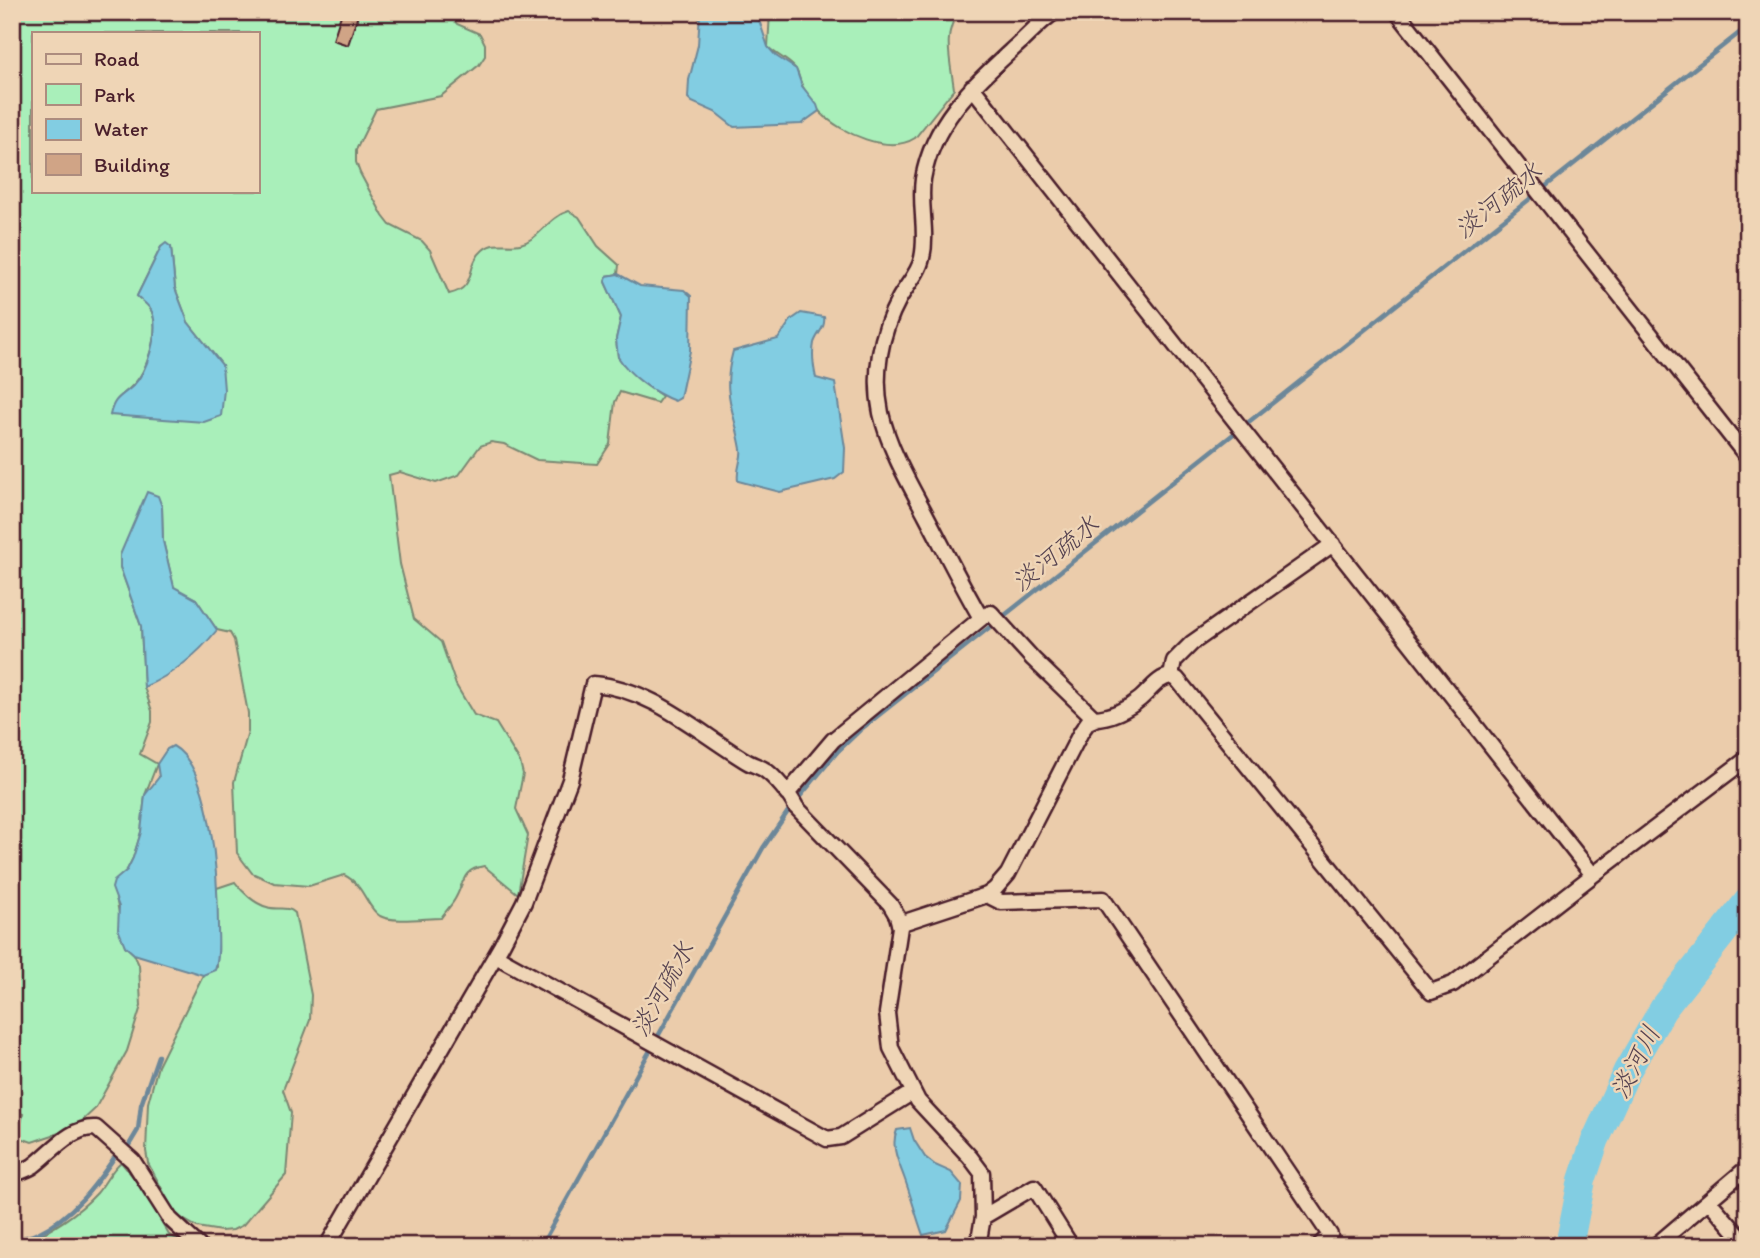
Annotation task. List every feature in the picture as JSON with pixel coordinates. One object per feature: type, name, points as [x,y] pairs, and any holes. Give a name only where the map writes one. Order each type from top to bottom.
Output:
[{"type":"street","points":[[1397,12],[1748,458]]},
{"type":"street","points":[[1053,13],[972,88],[944,121],[931,147],[923,180],[925,234],[922,261],[898,300],[884,333],[878,394],[889,438],[905,474],[993,619],[1084,709],[1097,718]]},
{"type":"street","points":[[972,88],[1593,874]]},
{"type":"street","points":[[1171,676],[1174,661],[1192,643],[1333,544]]},
{"type":"street","points":[[792,800],[833,740],[993,619]]},
{"type":"street","points":[[899,924],[987,895],[995,889],[1008,874],[1088,722],[1132,704],[1157,682],[1171,676]]},
{"type":"street","points":[[1171,676],[1185,686],[1431,992],[1454,984],[1593,874],[1748,758]]},
{"type":"street","points":[[327,1246],[496,956],[524,902],[569,780],[593,684],[629,691],[670,712],[766,771],[896,913],[899,924],[887,1013],[891,1048],[918,1101],[982,1173],[984,1217],[978,1246]]},
{"type":"street","points":[[987,895],[1001,902],[1103,899],[1330,1235],[1319,1246]]},
{"type":"street","points":[[496,956],[830,1140],[841,1137],[913,1092]]},
{"type":"street","points":[[12,1175],[32,1167],[57,1144],[88,1128],[96,1128],[133,1161],[170,1219],[199,1246]]},
{"type":"street","points":[[1655,1246],[1748,1167]]},
{"type":"street","points":[[984,1217],[1034,1187],[1072,1246]]},
{"type":"street","points":[[1709,1200],[1748,1245]]},
{"type":"green space","points":[[12,12],[448,12],[457,24],[480,34],[485,44],[485,56],[479,65],[441,96],[376,109],[356,150],[356,162],[383,216],[390,225],[422,241],[430,250],[449,294],[464,287],[474,262],[487,247],[527,242],[555,218],[569,211],[579,217],[598,246],[619,265],[618,274],[607,276],[605,282],[621,317],[616,339],[618,357],[646,385],[662,396],[657,403],[620,392],[615,402],[610,444],[597,464],[537,460],[504,444],[491,442],[480,446],[459,475],[436,483],[400,472],[389,475],[400,564],[414,619],[441,642],[456,685],[474,715],[496,723],[520,762],[523,774],[516,809],[528,835],[518,894],[484,866],[467,874],[455,899],[441,918],[393,919],[375,912],[357,884],[344,875],[309,886],[274,883],[252,873],[237,853],[234,782],[248,732],[248,713],[234,640],[230,633],[217,630],[196,599],[174,588],[163,541],[162,507],[120,555],[120,567],[141,626],[144,687],[152,711],[152,722],[140,754],[157,764],[145,795],[141,832],[133,858],[119,878],[116,897],[125,946],[134,954],[139,965],[141,1006],[127,1051],[95,1109],[81,1122],[71,1129],[32,1142],[18,1137],[23,1114],[12,1111]],"holes":[[[161,247],[171,247],[175,288],[188,322],[222,365],[111,415],[116,401],[143,371],[151,350],[154,329],[152,312],[137,296]]]},
{"type":"green space","points":[[770,12],[960,12],[954,20],[949,38],[954,89],[915,138],[904,143],[879,143],[853,134],[840,128],[821,113],[803,87],[796,69],[768,47]]},
{"type":"green space","points":[[235,882],[245,894],[258,903],[271,908],[289,909],[295,913],[311,995],[310,1020],[283,1090],[291,1113],[286,1175],[243,1225],[233,1230],[221,1231],[197,1227],[176,1215],[148,1163],[146,1151],[148,1103],[158,1066],[203,975],[217,967],[217,888]]},
{"type":"green space","points":[[121,1162],[143,1189],[169,1235],[191,1246],[18,1246],[50,1230],[79,1210],[97,1193]]},
{"type":"water","points":[[700,12],[757,14],[768,47],[776,56],[796,69],[802,86],[819,111],[801,124],[734,127],[715,112],[692,102],[688,98],[689,80],[698,45]]},
{"type":"water","points":[[166,243],[171,247],[175,288],[188,322],[222,365],[224,390],[221,416],[204,422],[110,415],[116,401],[138,380],[151,351],[154,330],[152,312],[137,296],[161,247]]},
{"type":"water","points":[[618,274],[640,286],[684,290],[691,296],[690,351],[680,398],[675,401],[643,383],[618,357],[616,339],[621,317],[605,282],[607,276]]},
{"type":"water","points":[[801,313],[824,317],[823,327],[814,343],[814,366],[816,378],[835,383],[845,448],[844,472],[835,479],[780,492],[738,481],[741,452],[728,391],[728,379],[733,351],[778,339],[791,320]]},
{"type":"water","points":[[147,492],[158,496],[162,507],[163,541],[174,587],[196,599],[217,630],[184,663],[144,687],[141,626],[120,567],[120,555]]},
{"type":"water","points":[[173,746],[186,758],[197,778],[205,802],[214,856],[218,907],[217,965],[215,970],[203,975],[134,954],[125,946],[118,929],[119,907],[112,888],[114,881],[127,870],[133,858],[141,832],[145,795],[159,777],[157,764],[167,749]]},
{"type":"water","points":[[910,1128],[925,1157],[951,1172],[962,1185],[961,1201],[946,1230],[923,1235],[920,1228],[895,1148],[897,1130]]},
{"type":"building","points":[[342,12],[358,15],[348,45],[333,40]]},
{"type":"waterway","name":"淡河疏水","points":[[797,800],[838,751],[860,730],[1748,26]]},
{"type":"waterway","name":"淡河疏水","points":[[541,1246],[763,848],[791,807]]},
{"type":"waterway","name":"淡河川","points":[[1569,1246],[1582,1180],[1595,1141],[1627,1071],[1663,1009],[1748,901]]},
{"type":"waterway","points":[[129,1145],[138,1130],[141,1105],[158,1056]]},
{"type":"waterway","points":[[12,1242],[51,1226],[73,1209],[116,1155]]}]
